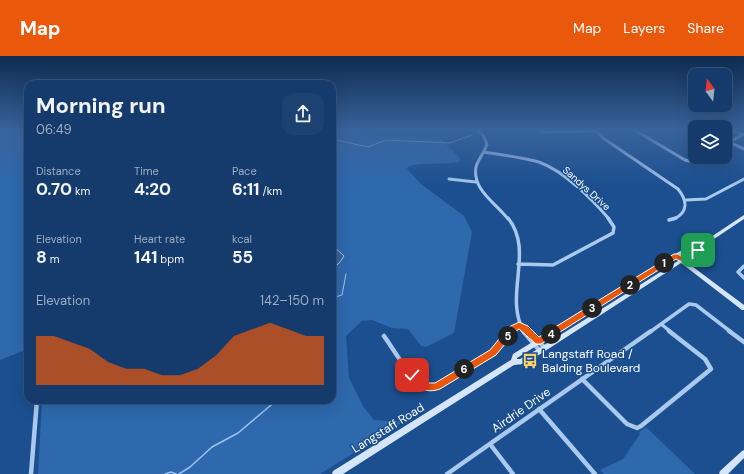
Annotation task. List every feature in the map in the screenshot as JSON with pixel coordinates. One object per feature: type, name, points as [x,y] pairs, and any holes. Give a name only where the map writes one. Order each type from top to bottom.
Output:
[{"type":"main road","name":"Langstaff Road","points":[[336,474],[513,362],[521,362],[543,349],[682,260],[744,217]]},
{"type":"main road","name":"Langstaff Road","points":[[513,362],[515,356],[692,246],[703,244]]},
{"type":"main road","points":[[676,256],[744,308]]},
{"type":"main road","points":[[723,474],[744,454]]},
{"type":"street","points":[[485,149],[477,165],[476,182],[485,194],[508,217],[515,227],[518,238],[515,307],[519,325],[543,349]]},
{"type":"street","points":[[621,149],[672,184],[686,200],[696,201],[710,198],[744,179]]},
{"type":"street","points":[[666,149],[688,161]]},
{"type":"street","name":"Sandys Drive","points":[[484,152],[535,161],[552,168],[590,198],[614,227],[613,233],[607,237],[553,265],[540,266],[518,264]]},
{"type":"street","points":[[449,179],[476,182]]},
{"type":"street","points":[[669,220],[675,219],[684,212],[686,200]]},
{"type":"street","points":[[744,266],[738,272],[744,278]]},
{"type":"street","name":"Airdrie Drive","points":[[447,474],[689,304],[693,304],[700,308],[744,342]]},
{"type":"street","points":[[582,379],[627,424],[637,428],[641,426],[711,369],[706,359],[661,324]]},
{"type":"street","points":[[384,336],[415,379],[424,387],[432,388],[493,352],[512,329],[519,325]]},
{"type":"street","points":[[31,474],[37,404]]},
{"type":"street","points":[[539,409],[595,474]]},
{"type":"street","points":[[490,444],[513,474]]},
{"type":"shaded area","points":[[0,149],[24,149],[24,351],[0,360]]},
{"type":"shaded area","points":[[336,149],[451,149],[460,158],[459,162],[415,165],[409,166],[407,169],[421,184],[464,216],[472,232],[454,333],[426,347],[421,346],[408,329],[392,328],[372,320],[362,321],[346,336],[349,378],[363,406],[374,420],[403,422],[320,474],[38,474],[42,404],[336,404]]},
{"type":"shaded area","points":[[336,249],[344,256],[336,266]]},
{"type":"shaded area","points":[[646,427],[695,474],[604,474],[600,470],[623,459],[640,434],[639,432]]},
{"type":"waterway","points":[[336,297],[342,295],[346,274]]},
{"type":"waterway","points":[[179,474],[190,467],[212,447],[238,433],[272,404]]},
{"type":"waterway","points":[[165,474],[171,472],[176,474]]},
{"type":"place","name":"Langstaff Road / Balding Boulevard","points":[[530,361]]},
{"type":"route","points":[[412,375],[420,385],[424,387],[432,388],[437,386],[493,352],[512,329],[519,325],[523,326],[538,342],[676,256],[682,260],[698,250]]}]
